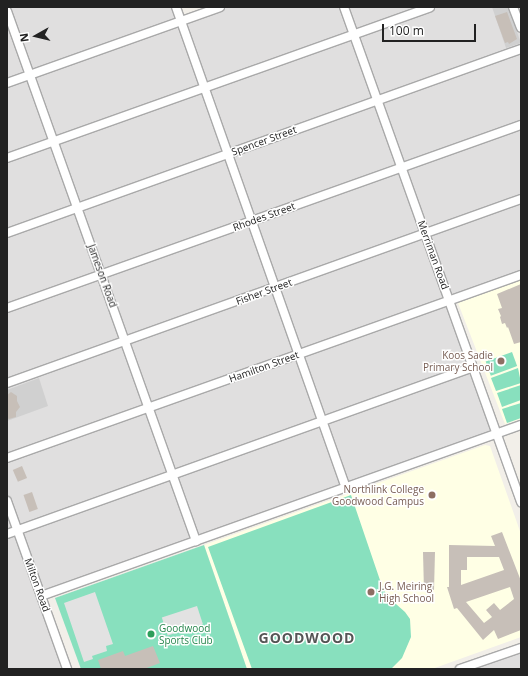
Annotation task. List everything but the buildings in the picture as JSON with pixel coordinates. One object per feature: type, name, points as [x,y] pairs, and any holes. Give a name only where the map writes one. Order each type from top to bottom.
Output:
[{"type":"street","points":[[176,7],[346,488]]},
{"type":"street","points":[[7,83],[220,7]]},
{"type":"street","name":"Merriman Road","points":[[344,7],[521,501]]},
{"type":"street","points":[[7,158],[430,7]]},
{"type":"street","points":[[513,7],[521,28]]},
{"type":"street","name":"Jameson Road","points":[[7,10],[196,541]]},
{"type":"street","name":"Spencer Street","points":[[7,233],[521,49]]},
{"type":"street","name":"Rhodes Street","points":[[7,308],[521,125]]},
{"type":"street","name":"Fisher Street","points":[[7,383],[521,199]]},
{"type":"street","name":"Hamilton Street","points":[[7,458],[521,275]]},
{"type":"street","points":[[7,534],[17,529],[473,367]]},
{"type":"street","points":[[41,596],[521,425]]},
{"type":"street","name":"Milton Road","points":[[7,501],[67,669]]},
{"type":"street","points":[[460,669],[521,648]]},
{"type":"shaded area","points":[[7,7],[176,7],[181,19],[215,7],[521,7],[521,276],[449,303],[495,436],[42,596],[68,669],[7,669]]},
{"type":"shaded area","points":[[492,7],[508,7],[521,43],[506,48]]},
{"type":"shaded area","name":"Koos Sadie Primary School","points":[[521,280],[521,419],[505,424],[458,303]]},
{"type":"shaded area","points":[[39,378],[48,406],[7,421],[7,390]]},
{"type":"shaded area","name":"J.G. Meiring High School","points":[[485,445],[490,446],[521,534],[521,637],[432,669],[247,669],[204,545]]},
{"type":"shaded area","points":[[95,592],[113,644],[106,646],[107,651],[92,656],[93,659],[84,662],[64,603]]},
{"type":"shaded area","points":[[197,606],[203,624],[168,636],[162,617]]},
{"type":"shaded area","points":[[521,647],[521,669],[459,669]]},
{"type":"green space","points":[[512,352],[517,366],[491,376],[486,362]]},
{"type":"green space","points":[[518,368],[521,383],[496,391],[491,378]]},
{"type":"green space","points":[[521,385],[521,400],[502,407],[497,393]]},
{"type":"green space","points":[[521,403],[521,418],[507,423],[502,409]]},
{"type":"green space","points":[[351,495],[383,589],[388,597],[405,612],[410,619],[411,637],[402,658],[391,669],[252,669],[208,547]]},
{"type":"green space","name":"Goodwood Sports Club","points":[[204,545],[247,669],[81,669],[55,598]]},
{"type":"place","name":"Koos Sadie Primary School","points":[[501,361]]},
{"type":"place","name":"Northlink College Goodwood Campus","points":[[432,495]]},
{"type":"place","name":"J.G. Meiring High School","points":[[371,592]]},
{"type":"place","name":"Goodwood Sports Club","points":[[151,634]]},
{"type":"district","name":"GOODWOOD","points":[[307,638]]}]
